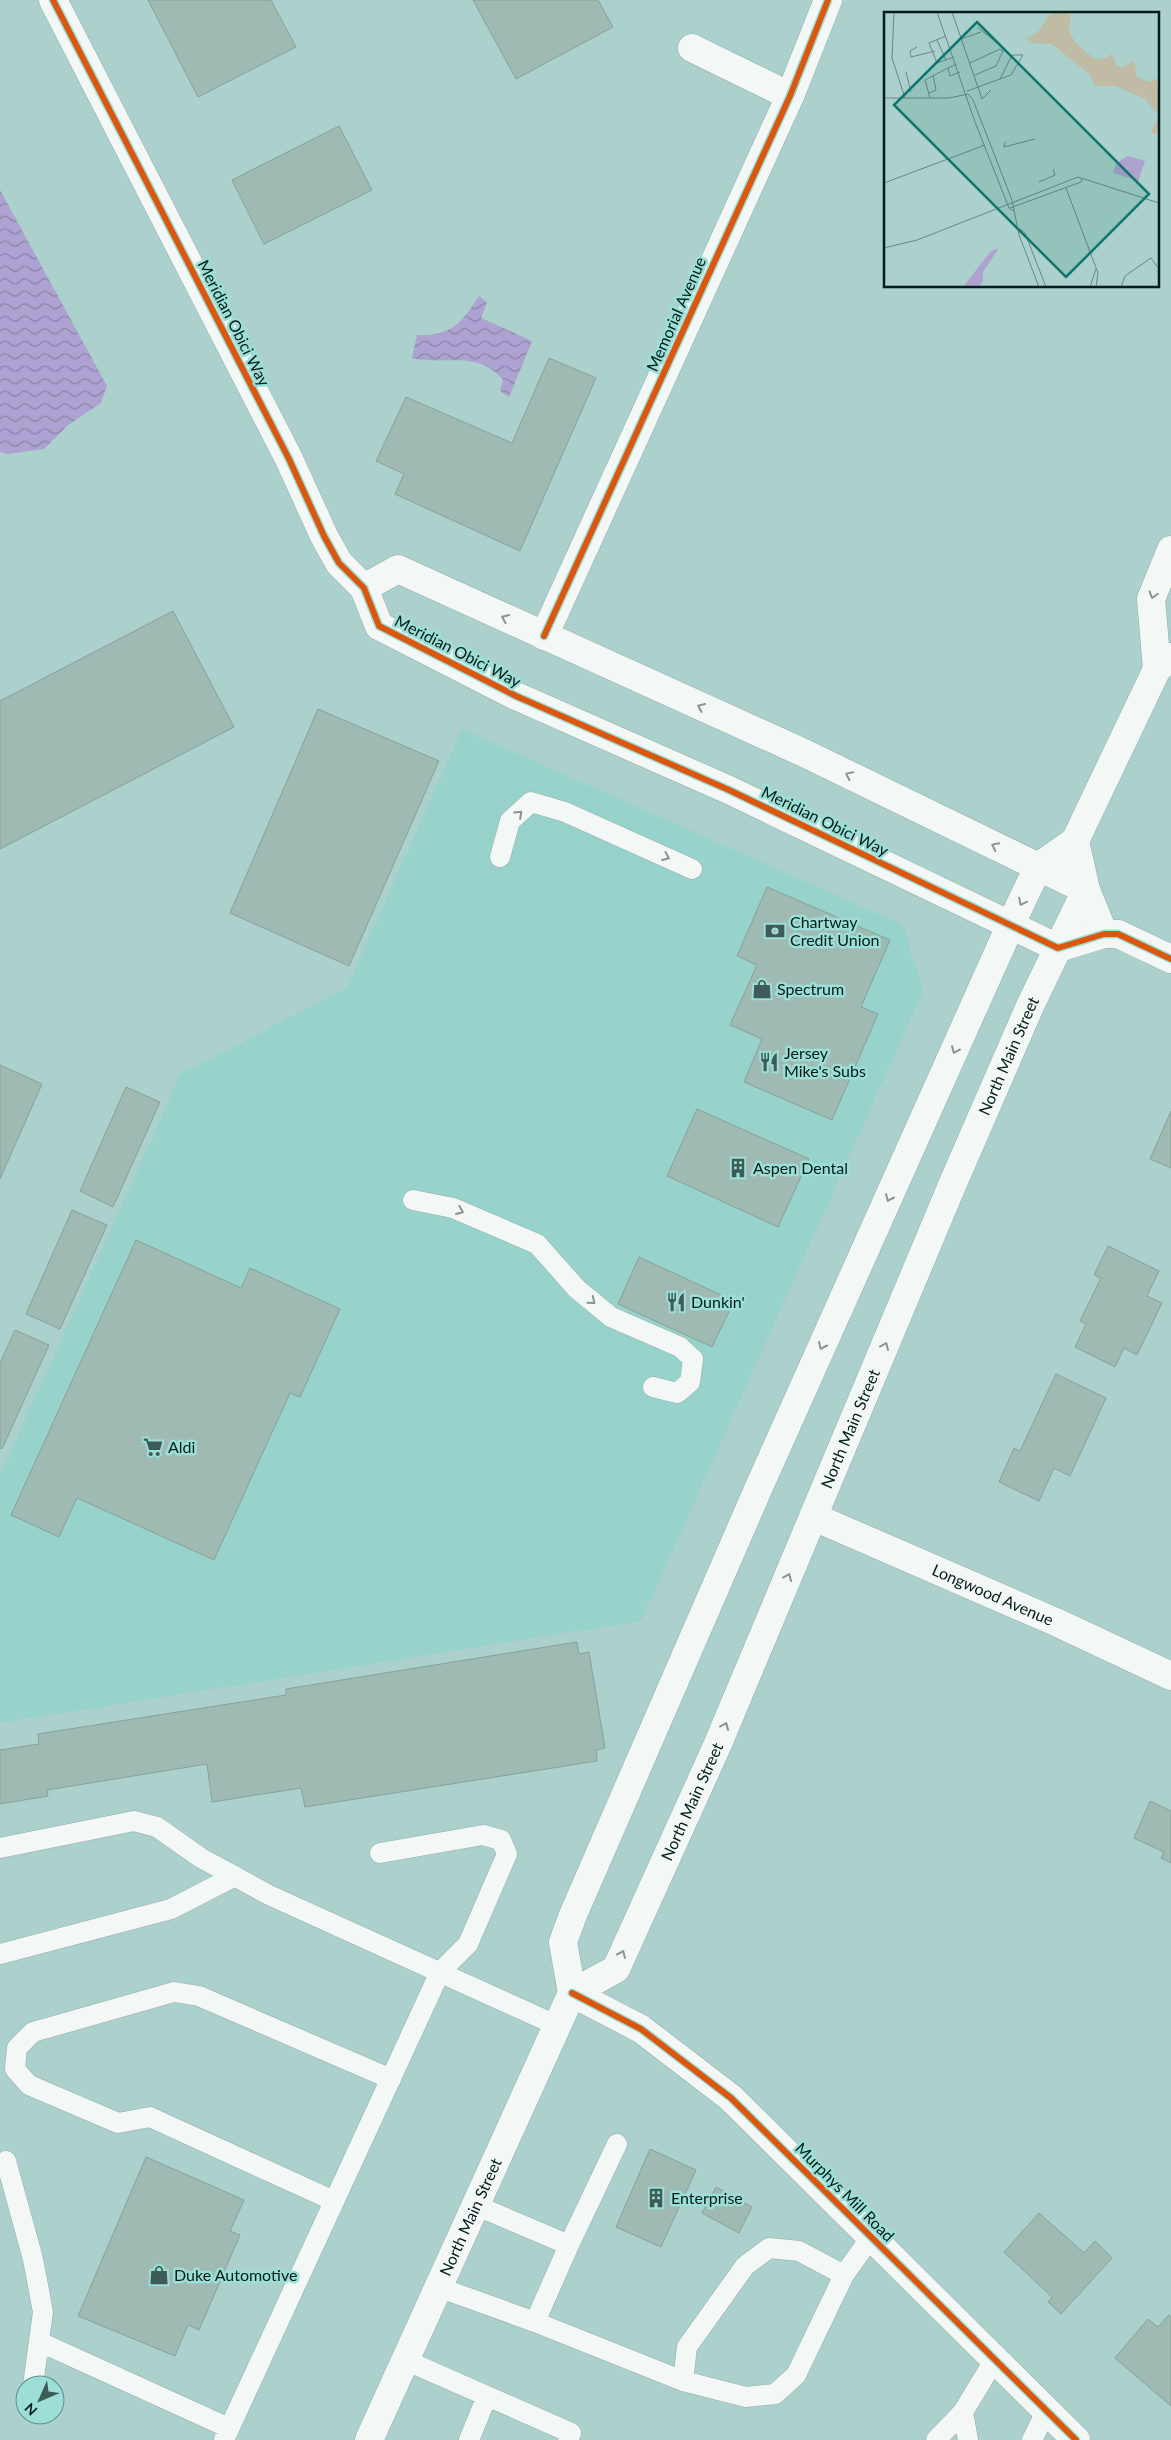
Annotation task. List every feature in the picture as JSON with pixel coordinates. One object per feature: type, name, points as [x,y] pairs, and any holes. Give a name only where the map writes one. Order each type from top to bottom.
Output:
[{"type":"street","name":"Meridian Obici Way","points":[[53,0],[289,460],[324,536],[339,563],[364,588],[379,626],[516,696],[729,790],[1058,948]]},
{"type":"street","name":"Memorial Avenue","points":[[544,636],[790,96],[828,0]]},
{"type":"street","points":[[692,48],[790,96]]},
{"type":"street","points":[[572,1993],[563,1942],[759,1487],[1038,867],[1075,841],[1164,663],[1151,599],[1171,550]]},
{"type":"street","points":[[364,588],[398,569],[804,754],[1086,890]]},
{"type":"street","points":[[1075,841],[1086,890],[1104,934]]},
{"type":"street","name":"North Main Street","points":[[369,2440],[556,2024],[572,1993],[616,1968],[716,1746],[957,1174],[1030,1006],[1086,890]]},
{"type":"street","points":[[1058,948],[1104,934],[1118,934],[1171,959]]},
{"type":"street","name":"Longwood Avenue","points":[[814,1517],[1058,1623],[1171,1676]]},
{"type":"street","name":"Murphys Mill Road","points":[[572,1993],[642,2029],[731,2098],[1076,2440]]},
{"type":"lane","points":[[500,857],[510,821],[531,802],[565,812],[692,869]]},
{"type":"lane","points":[[413,1200],[453,1208],[537,1244],[577,1289],[612,1317],[680,1347],[693,1359],[690,1382],[677,1393],[652,1387]]},
{"type":"lane","points":[[0,1848],[134,1821],[157,1826],[201,1858],[269,1895],[556,2024]]},
{"type":"lane","points":[[40,2342],[227,2434],[440,1972],[468,1944],[507,1854],[502,1840],[483,1835],[380,1853]]},
{"type":"lane","points":[[0,1954],[171,1909],[235,1876]]},
{"type":"lane","points":[[334,2201],[150,2117],[118,2123],[29,2085],[15,2069],[17,2048],[33,2032],[174,1992],[199,1996],[391,2079]]},
{"type":"lane","points":[[535,2322],[569,2244],[617,2144]]},
{"type":"lane","points":[[6,2160],[33,2259],[43,2312],[35,2375]]},
{"type":"lane","points":[[475,2205],[569,2244]]},
{"type":"lane","points":[[438,2286],[535,2322],[682,2381],[746,2397],[775,2394],[796,2375],[844,2275],[871,2237]]},
{"type":"lane","points":[[682,2381],[687,2347],[745,2266],[769,2248],[799,2251],[844,2275]]},
{"type":"lane","points":[[936,2440],[963,2412],[995,2359]]},
{"type":"lane","points":[[405,2360],[571,2433],[568,2440]]},
{"type":"lane","points":[[469,2440],[487,2396]]},
{"type":"lane","points":[[1032,2440],[1047,2410]]},
{"type":"lane","points":[[963,2412],[968,2440]]},
{"type":"shaded area","points":[[462,729],[903,925],[923,991],[641,1621],[0,1723],[0,1476],[181,1074],[347,988]]},
{"type":"water","points":[[0,190],[107,386],[101,403],[68,425],[44,449],[8,454],[0,452]]},
{"type":"water","points":[[479,296],[487,302],[481,318],[532,341],[509,397],[500,391],[503,380],[493,370],[483,365],[461,360],[412,358],[417,335],[439,333],[455,326],[467,314]]},
{"type":"building","points":[[148,0],[271,0],[296,47],[198,97]]},
{"type":"building","points":[[473,0],[598,0],[613,27],[516,79]]},
{"type":"building","points":[[339,126],[372,190],[264,244],[232,180]]},
{"type":"building","points":[[549,358],[596,378],[520,551],[395,494],[404,474],[376,461],[406,397],[512,443]]},
{"type":"building","points":[[173,611],[234,727],[0,849],[0,701]]},
{"type":"building","points":[[318,709],[439,761],[349,966],[230,913]]},
{"type":"building","points":[[767,887],[890,940],[861,1007],[878,1014],[832,1120],[744,1082],[762,1039],[730,1025],[757,965],[737,956]]},
{"type":"building","points":[[0,1065],[42,1084],[0,1179]]},
{"type":"building","points":[[126,1087],[160,1102],[113,1207],[80,1191]]},
{"type":"building","name":"Aspen Dental","points":[[697,1109],[809,1159],[778,1227],[667,1176]]},
{"type":"building","points":[[1171,1111],[1171,1168],[1150,1159]]},
{"type":"building","points":[[72,1210],[107,1225],[60,1329],[26,1314]]},
{"type":"building","name":"Aldi","points":[[136,1240],[241,1288],[250,1268],[340,1309],[300,1397],[290,1393],[214,1560],[77,1498],[59,1537],[11,1515]]},
{"type":"building","points":[[1108,1246],[1159,1271],[1147,1296],[1162,1303],[1137,1355],[1124,1348],[1115,1367],[1075,1347],[1086,1324],[1080,1321],[1101,1278],[1094,1275]]},
{"type":"building","name":"Dunkin'","points":[[639,1257],[734,1301],[712,1347],[618,1304]]},
{"type":"building","points":[[15,1330],[49,1345],[2,1449],[0,1448],[0,1363]]},
{"type":"building","points":[[1056,1374],[1106,1398],[1070,1476],[1054,1468],[1039,1501],[999,1482],[1014,1448],[1020,1451]]},
{"type":"building","points":[[577,1642],[579,1654],[589,1652],[605,1748],[596,1750],[597,1761],[305,1807],[301,1788],[212,1802],[207,1764],[47,1790],[48,1796],[0,1804],[0,1750],[39,1744],[38,1734],[286,1695],[286,1689]]},
{"type":"building","points":[[1150,1801],[1171,1811],[1171,1863],[1161,1858],[1164,1852],[1134,1838]]},
{"type":"building","name":"Enterprise","points":[[650,2149],[696,2170],[661,2247],[616,2227]]},
{"type":"building","name":"Duke Automotive","points":[[146,2157],[244,2200],[230,2231],[240,2235],[199,2330],[188,2325],[175,2356],[78,2316]]},
{"type":"building","points":[[716,2187],[752,2207],[739,2233],[702,2213]]},
{"type":"building","points":[[1039,2213],[1084,2253],[1095,2241],[1112,2258],[1061,2314],[1048,2302],[1052,2297],[1004,2252]]},
{"type":"building","points":[[1169,2315],[1171,2317],[1171,2406],[1115,2358],[1148,2319],[1158,2327]]},
{"type":"cycle path","points":[[53,0],[289,459],[324,536],[339,563],[364,588],[379,626],[516,696],[729,790],[1058,948],[1104,934],[1118,934],[1171,959]]},
{"type":"cycle path","points":[[544,636],[790,96],[828,0]]},
{"type":"cycle path","points":[[572,1993],[641,2029],[731,2098],[1076,2440]]},
{"type":"place","name":"Chartway Credit Union","points":[[775,931]]},
{"type":"place","name":"Spectrum","points":[[762,989]]},
{"type":"place","name":"Jersey Mike's Subs","points":[[769,1062]]},
{"type":"place","name":"Aspen Dental","points":[[738,1168]]},
{"type":"place","name":"Dunkin'","points":[[676,1302]]},
{"type":"place","name":"Aldi","points":[[153,1447]]},
{"type":"place","name":"Enterprise","points":[[656,2198]]},
{"type":"place","name":"Duke Automotive","points":[[159,2275]]}]
